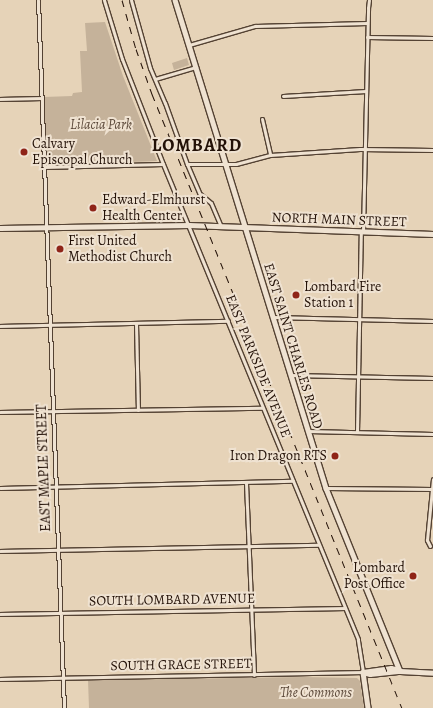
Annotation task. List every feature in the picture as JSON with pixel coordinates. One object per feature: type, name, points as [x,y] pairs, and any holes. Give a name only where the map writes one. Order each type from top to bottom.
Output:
[{"type":"main road","name":"EAST SAINT CHARLES ROAD","points":[[175,0],[326,488],[400,671]]},
{"type":"main road","name":"NORTH MAIN STREET","points":[[0,228],[189,225],[222,228],[433,234]]},
{"type":"main road","points":[[368,708],[362,672],[390,668],[400,671],[433,673]]},
{"type":"street","name":"EAST MAPLE STREET","points":[[38,0],[64,708]]},
{"type":"street","name":"EAST PARKSIDE AVENUE","points":[[104,0],[122,59],[163,164],[318,545],[358,639],[362,672]]},
{"type":"street","points":[[131,0],[144,50],[187,164],[200,194],[213,206],[222,228]]},
{"type":"street","points":[[357,432],[367,23],[369,0]]},
{"type":"street","points":[[189,44],[255,26],[367,23]]},
{"type":"street","points":[[367,37],[433,38]]},
{"type":"street","points":[[155,79],[196,67]]},
{"type":"street","points":[[283,96],[366,91]]},
{"type":"street","points":[[0,99],[42,98]]},
{"type":"street","points":[[262,119],[270,155]]},
{"type":"street","points":[[187,164],[236,164],[270,155],[365,149],[433,150]]},
{"type":"street","points":[[44,167],[163,164]]},
{"type":"street","points":[[273,317],[433,321]]},
{"type":"street","points":[[0,326],[228,321]]},
{"type":"street","points":[[136,324],[138,410]]},
{"type":"street","points":[[290,375],[433,378]]},
{"type":"street","points":[[0,412],[262,408]]},
{"type":"street","points":[[308,431],[433,434]]},
{"type":"street","points":[[430,546],[427,540],[433,479]]},
{"type":"street","points":[[0,488],[293,481]]},
{"type":"street","points":[[246,483],[254,675]]},
{"type":"street","points":[[326,488],[432,489]]},
{"type":"street","points":[[0,551],[318,545]]},
{"type":"street","name":"SOUTH LOMBARD AVENUE","points":[[0,614],[345,608]]},
{"type":"street","name":"SOUTH GRACE STREET","points":[[0,679],[362,672]]},
{"type":"green space","name":"Lilacia Park","points":[[105,22],[123,76],[157,161],[46,165],[44,97],[72,96],[73,93],[82,92],[80,51],[87,51],[85,23]]},
{"type":"green space","points":[[187,58],[189,65],[174,70],[172,63]]},
{"type":"green space","name":"The Commons","points":[[304,677],[357,678],[360,681],[364,708],[89,708],[88,680]]},
{"type":"railway","points":[[122,0],[136,49],[152,94],[402,708]]},
{"type":"place","name":"Calvary Episcopal Church","points":[[24,152]]},
{"type":"place","name":"Edward-Elmhurst Health Center","points":[[93,208]]},
{"type":"place","name":"First United Methodist Church","points":[[60,249]]},
{"type":"place","name":"Lombard Fire Station 1","points":[[296,295]]},
{"type":"place","name":"Iron Dragon RTS","points":[[335,456]]},
{"type":"place","name":"Lombard Post Office","points":[[413,576]]},
{"type":"district","name":"LOMBARD","points":[[197,145]]}]
